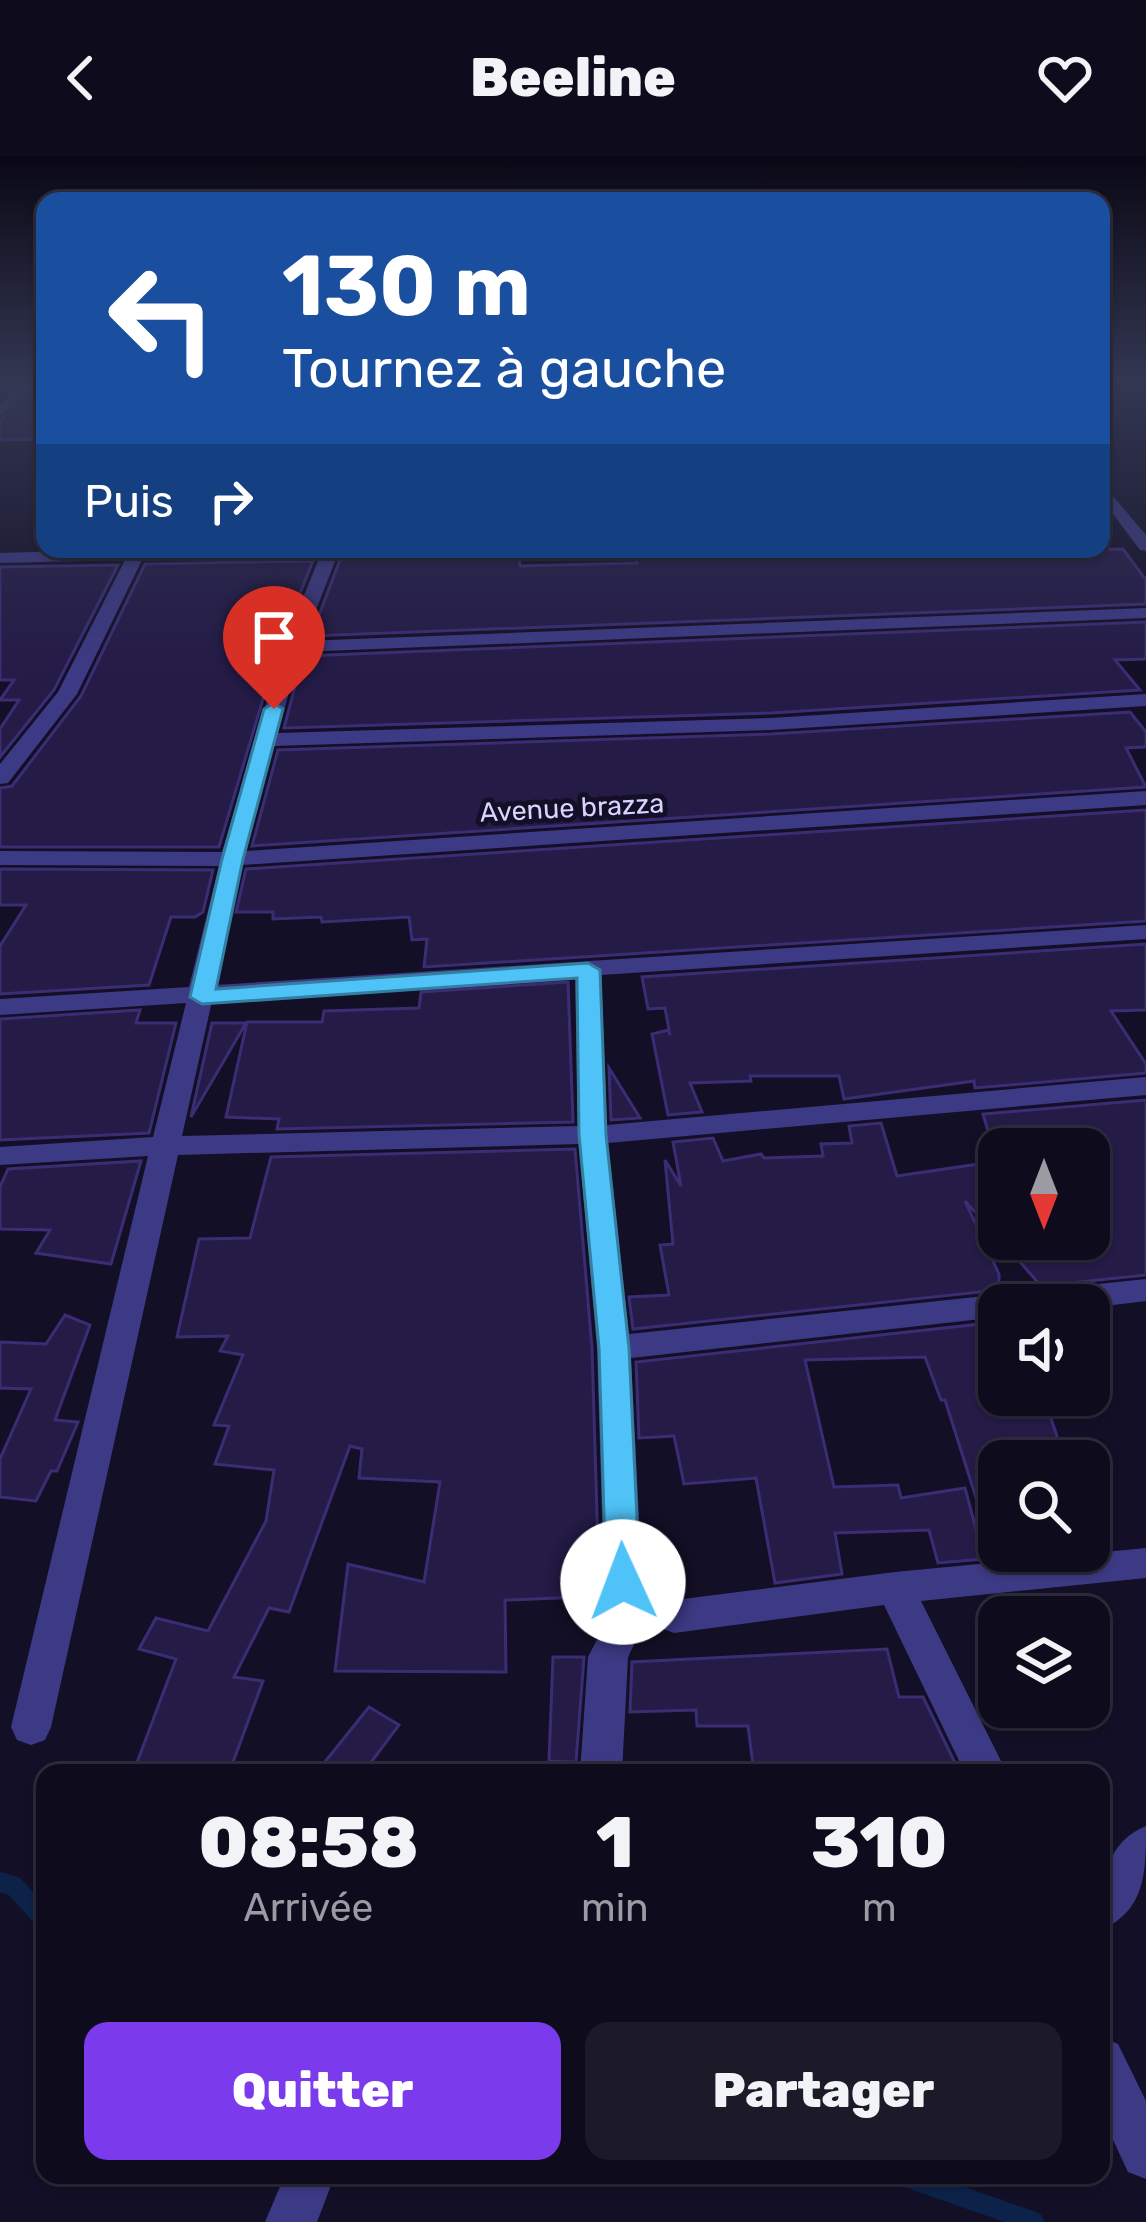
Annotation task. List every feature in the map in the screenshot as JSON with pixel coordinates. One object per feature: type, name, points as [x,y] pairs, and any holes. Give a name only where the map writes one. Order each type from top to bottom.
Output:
[{"type":"street","points":[[1110,496],[1138,525],[1146,546]]},
{"type":"street","points":[[0,558],[36,557]]},
{"type":"street","points":[[0,778],[67,694],[135,558]]},
{"type":"street","points":[[31,1727],[232,859],[292,647],[328,558]]},
{"type":"street","points":[[292,647],[1146,613]]},
{"type":"street","points":[[264,740],[772,724],[1146,700]]},
{"type":"street","name":"Avenue brazza","points":[[0,858],[232,859],[1146,798]]},
{"type":"street","points":[[0,1007],[1146,932]]},
{"type":"street","points":[[588,970],[592,1135],[614,1348],[623,1582],[636,1602],[674,1617],[895,1588],[1146,1563]]},
{"type":"street","points":[[0,1156],[165,1146],[592,1135],[1146,1085]]},
{"type":"street","points":[[1110,1294],[1146,1290]]},
{"type":"street","points":[[614,1348],[978,1308]]},
{"type":"street","points":[[895,1588],[982,1764]]},
{"type":"street","points":[[602,1764],[608,1658],[636,1602]]},
{"type":"street","points":[[1110,1902],[1120,1895],[1138,1853],[1146,1847]]},
{"type":"street","points":[[1110,2080],[1146,2154]]},
{"type":"building","points":[[1110,549],[1123,549],[1146,580],[1146,604],[311,636],[340,560],[519,559],[520,566],[637,563],[636,558],[1110,558]]},
{"type":"building","points":[[313,561],[279,645],[219,847],[0,847],[0,788],[12,786],[81,696],[145,564]]},
{"type":"building","points":[[118,565],[54,690],[0,757],[0,729],[19,700],[0,700],[14,680],[0,680],[0,567]]},
{"type":"building","points":[[1146,622],[1146,659],[1115,660],[1140,690],[771,713],[284,728],[303,656]]},
{"type":"building","points":[[1130,712],[1146,732],[1146,747],[1126,748],[1146,787],[252,846],[278,750],[771,734]]},
{"type":"building","points":[[1146,810],[1146,921],[424,967],[427,939],[412,940],[409,917],[322,922],[321,917],[273,919],[273,912],[236,912],[246,869]]},
{"type":"building","points":[[0,869],[213,870],[203,912],[195,917],[171,917],[149,985],[0,994],[0,946],[26,905],[0,905]]},
{"type":"building","points":[[1146,944],[1146,1010],[1111,1011],[1146,1064],[1146,1073],[975,1088],[974,1081],[844,1099],[839,1076],[750,1076],[751,1081],[690,1083],[702,1112],[668,1115],[652,1034],[668,1030],[670,1035],[665,1008],[648,1009],[642,977]]},
{"type":"building","points":[[568,982],[573,1122],[277,1129],[279,1119],[226,1117],[247,1022],[322,1022],[324,1011],[419,1008],[421,992]]},
{"type":"building","points":[[140,1010],[136,1023],[176,1023],[149,1133],[0,1140],[0,1019]]},
{"type":"building","points":[[212,1023],[246,1023],[191,1117]]},
{"type":"building","points":[[609,1068],[640,1118],[611,1120]]},
{"type":"building","points":[[1146,1100],[1146,1275],[1039,1284],[1018,1260],[1110,1260],[1110,1128],[987,1128],[983,1114]]},
{"type":"building","points":[[881,1123],[897,1176],[978,1164],[978,1215],[965,1201],[978,1229],[978,1260],[992,1260],[999,1284],[978,1284],[978,1292],[633,1329],[629,1297],[669,1295],[660,1245],[673,1244],[665,1160],[681,1186],[673,1142],[713,1138],[723,1161],[761,1154],[764,1158],[823,1156],[821,1144],[852,1143],[849,1126]]},
{"type":"building","points":[[575,1149],[592,1348],[599,1582],[607,1596],[505,1600],[506,1672],[335,1671],[348,1564],[424,1582],[440,1482],[359,1478],[362,1449],[350,1446],[289,1612],[269,1608],[234,1677],[263,1681],[232,1764],[136,1764],[176,1659],[139,1649],[156,1618],[208,1631],[266,1521],[274,1470],[215,1464],[229,1426],[214,1425],[243,1355],[220,1351],[228,1336],[177,1337],[199,1239],[250,1238],[271,1157]]},
{"type":"building","points":[[141,1161],[111,1264],[36,1253],[50,1230],[0,1229],[0,1187],[8,1169]]},
{"type":"building","points":[[65,1315],[90,1325],[55,1420],[78,1422],[57,1471],[51,1471],[36,1501],[0,1497],[0,1459],[31,1389],[0,1388],[0,1342],[46,1344]]},
{"type":"building","points":[[978,1324],[978,1416],[1050,1416],[1058,1440],[978,1440],[978,1504],[945,1400],[941,1400],[925,1357],[805,1360],[834,1487],[898,1485],[901,1498],[965,1488],[978,1537],[978,1560],[938,1563],[929,1530],[835,1533],[842,1574],[775,1583],[756,1478],[684,1484],[674,1436],[639,1438],[636,1362]]},
{"type":"building","points":[[887,1649],[899,1697],[923,1697],[956,1764],[753,1764],[748,1726],[697,1726],[696,1710],[630,1712],[632,1662]]},
{"type":"building","points":[[553,1657],[584,1657],[576,1762],[549,1761]]},
{"type":"building","points":[[369,1707],[399,1725],[370,1764],[323,1764]]},
{"type":"waterway","points":[[0,1882],[14,1886],[36,1910]]},
{"type":"waterway","points":[[926,2184],[1034,2222]]},
{"type":"route","points":[[274,709],[232,859],[202,997],[588,970],[592,1135],[614,1348],[623,1582]]}]
